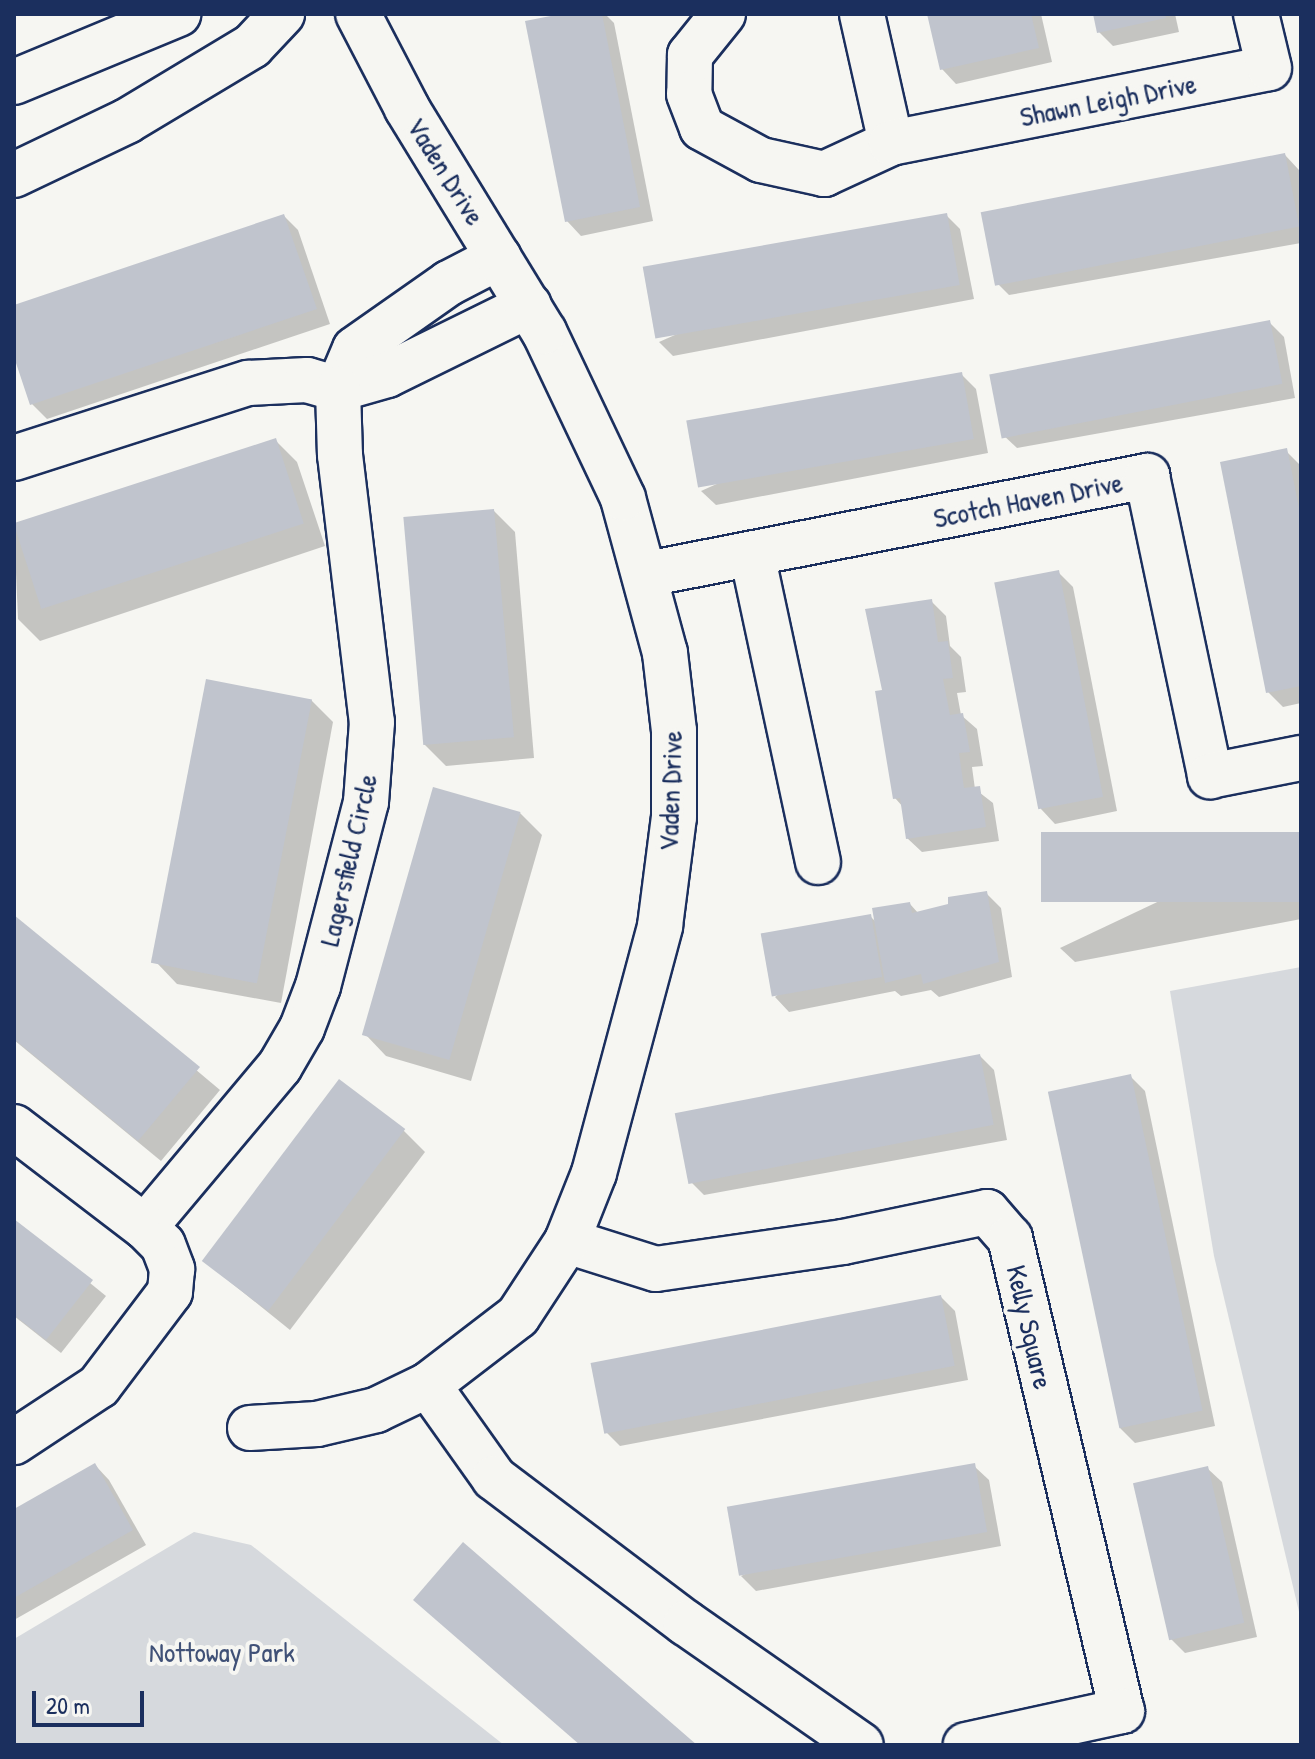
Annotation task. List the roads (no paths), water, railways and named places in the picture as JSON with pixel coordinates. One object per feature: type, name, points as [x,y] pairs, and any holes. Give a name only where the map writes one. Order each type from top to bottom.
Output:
[{"type":"street","points":[[20,76],[178,14]]},
{"type":"street","points":[[14,175],[127,121],[252,46],[282,14]]},
{"type":"street","name":"Vaden Drive","points":[[250,1428],[317,1424],[376,1410],[428,1385],[518,1316],[567,1241],[594,1173],[660,926],[672,833],[674,731],[665,653],[647,574],[604,451],[529,305],[407,108],[358,14]]},
{"type":"street","name":"Shawn Leigh Drive","points":[[723,14],[690,55],[689,94],[702,128],[761,160],[824,174],[891,143],[1269,68],[1256,14]]},
{"type":"street","points":[[862,14],[891,143]]},
{"type":"street","name":"Lagersfield Circle","points":[[145,1227],[280,1066],[302,1028],[318,986],[366,802],[372,722],[340,455],[338,389],[355,349],[449,283],[499,257]]},
{"type":"street","points":[[14,458],[248,383],[307,380],[338,389],[387,375],[529,305]]},
{"type":"street","name":"Scotch Haven Drive","points":[[647,574],[1147,476],[1210,776],[1301,758]]},
{"type":"street","points":[[752,554],[818,862]]},
{"type":"street","points":[[14,1127],[145,1227],[163,1245],[172,1269],[170,1292],[99,1386],[59,1416],[14,1442]]},
{"type":"street","name":"Kelly Square","points":[[567,1241],[656,1269],[843,1242],[987,1212],[1010,1238],[1122,1711],[966,1745]]},
{"type":"street","points":[[428,1385],[494,1478],[686,1623],[861,1745]]},
{"type":"park label","name":"Nottoway Park","points":[[222,1652]]}]
